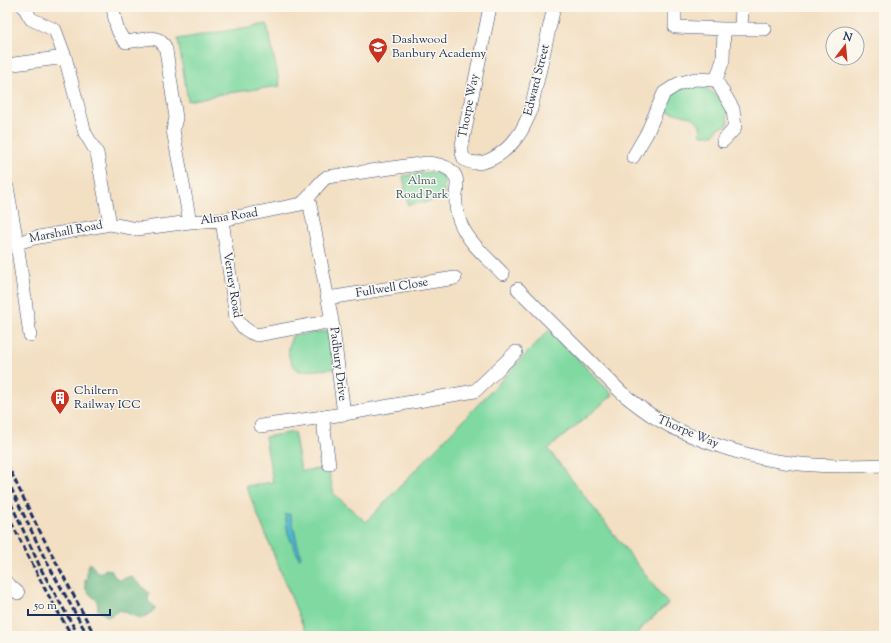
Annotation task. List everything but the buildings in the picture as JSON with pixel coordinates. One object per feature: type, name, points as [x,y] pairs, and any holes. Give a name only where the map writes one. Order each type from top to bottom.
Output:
[{"type":"street","name":"Marshall Road","points":[[17,243],[34,238],[110,224],[96,153],[85,133],[65,57],[55,30],[32,19],[24,7]]},
{"type":"street","name":"Alma Road","points":[[113,7],[116,25],[120,36],[126,42],[152,38],[159,40],[166,50],[176,118],[173,130],[190,222],[222,220],[301,204],[309,200]]},
{"type":"street","name":"Thorpe Way","points":[[464,159],[462,153],[463,133],[490,7]]},
{"type":"street","name":"Edward Street","points":[[464,159],[475,163],[481,163],[493,157],[517,137],[530,113],[554,7]]},
{"type":"street","points":[[675,7],[675,27],[765,29]]},
{"type":"street","points":[[741,29],[742,7]]},
{"type":"street","points":[[723,141],[735,128],[733,109],[716,80],[723,60],[724,29]]},
{"type":"street","points":[[7,65],[65,57]]},
{"type":"street","points":[[633,158],[664,93],[678,84],[695,79],[716,80]]},
{"type":"street","points":[[309,200],[320,181],[327,177],[409,164],[427,163],[443,165],[453,172],[457,182],[456,206],[464,231],[472,242],[503,274]]},
{"type":"street","points":[[7,187],[17,243],[30,335]]},
{"type":"street","name":"Padbury Drive","points":[[309,200],[332,321],[344,414],[475,390],[516,352]]},
{"type":"street","name":"Verney Road","points":[[222,220],[236,318],[239,324],[248,332],[256,335],[332,321]]},
{"type":"street","points":[[110,224],[137,229],[190,222]]},
{"type":"street","name":"Fullwell Close","points":[[328,298],[455,278]]},
{"type":"street","name":"Thorpe Way","points":[[518,289],[622,393],[640,408],[666,424],[710,443],[784,462],[837,466],[884,465]]},
{"type":"street","points":[[261,426],[344,414]]},
{"type":"street","points":[[322,416],[329,464]]},
{"type":"street","points":[[7,584],[18,593]]},
{"type":"green space","points":[[267,24],[280,86],[221,94],[188,101],[178,39]]},
{"type":"green space","points":[[700,85],[712,92],[721,100],[728,118],[728,125],[718,128],[714,135],[701,135],[700,125],[694,118],[664,110],[670,95],[684,86]]},
{"type":"green space","name":"Alma Road Park","points":[[430,172],[441,174],[444,177],[444,199],[408,205],[403,176]]},
{"type":"green space","points":[[549,330],[613,395],[548,449],[668,604],[639,630],[638,636],[307,636],[246,486],[273,482],[265,437],[294,432],[301,471],[328,468],[334,494],[366,522]]},
{"type":"green space","points":[[328,331],[334,369],[299,371],[292,363],[289,355],[289,347],[292,336]]},
{"type":"green space","points":[[90,563],[99,574],[106,569],[111,570],[115,577],[120,580],[131,576],[149,593],[148,601],[154,606],[155,610],[141,619],[120,610],[108,617],[98,610],[97,600],[89,594],[85,587],[87,569]]},
{"type":"water","points":[[285,514],[290,514],[301,557],[299,558],[288,534]]},
{"type":"railway","points":[[7,464],[36,524],[95,636]]},
{"type":"railway","points":[[7,480],[45,559],[88,636]]},
{"type":"railway","points":[[7,495],[42,571],[79,636]]},
{"type":"railway","points":[[7,514],[46,591],[72,636]]},
{"type":"place","name":"Dashwood Banbury Academy","points":[[378,64]]},
{"type":"place","name":"Chiltern Railway ICC","points":[[60,415]]}]
